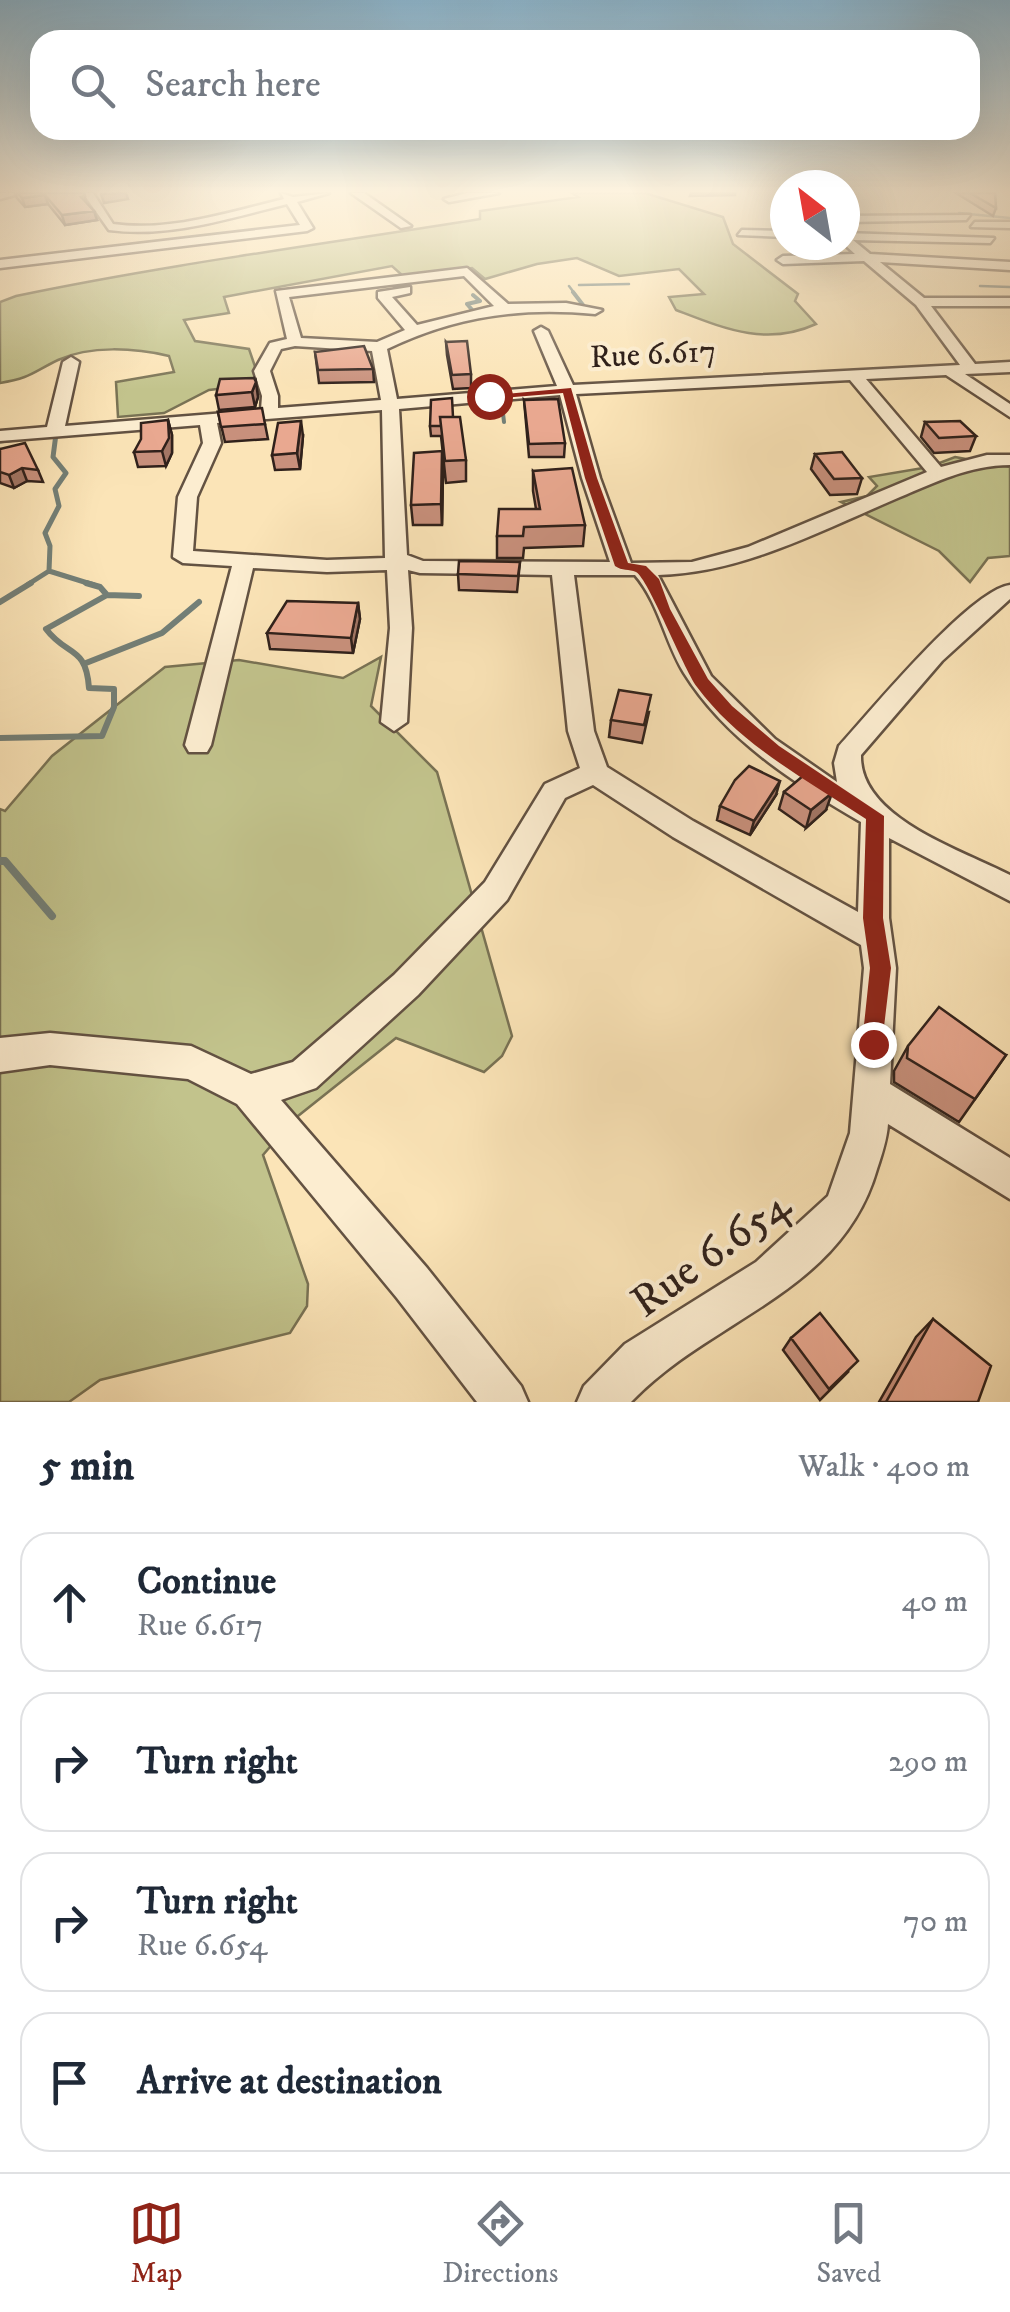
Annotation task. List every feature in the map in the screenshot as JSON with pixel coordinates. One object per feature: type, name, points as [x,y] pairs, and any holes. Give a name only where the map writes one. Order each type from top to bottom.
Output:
[{"type":"street","points":[[0,264],[48,258]]},
{"type":"street","points":[[867,258],[921,302],[969,367]]},
{"type":"street","points":[[878,258],[1010,263]]},
{"type":"street","points":[[294,342],[293,328],[278,296],[288,292],[467,272],[503,306]]},
{"type":"street","points":[[405,290],[383,295],[413,330]]},
{"type":"street","points":[[921,302],[1010,302]]},
{"type":"street","points":[[269,414],[270,396],[262,371],[274,346],[294,342],[378,347],[413,330],[503,306],[594,310]]},
{"type":"street","points":[[541,332],[567,390],[591,478],[631,567],[654,582],[690,663],[726,710],[773,750],[875,816],[1010,889]]},
{"type":"street","points":[[378,347],[390,403],[401,628],[394,722]]},
{"type":"street","points":[[56,431],[71,362]]},
{"type":"street","name":"Rue 6.617","points":[[0,436],[567,390],[1010,366]]},
{"type":"street","points":[[948,368],[1009,411]]},
{"type":"street","points":[[853,374],[936,474]]},
{"type":"street","points":[[208,419],[212,443],[196,468],[183,504],[184,557],[343,565],[392,564],[397,558]]},
{"type":"street","points":[[987,460],[1010,439]]},
{"type":"street","points":[[397,558],[420,567],[693,568],[741,556],[936,474],[987,460],[1010,460]]},
{"type":"street","points":[[198,745],[244,561]]},
{"type":"street","points":[[562,567],[581,731],[595,773],[683,829],[876,938]]},
{"type":"street","points":[[875,816],[852,790],[846,771],[848,753],[856,739],[1001,592],[1010,592]]},
{"type":"street","points":[[250,1092],[303,1076],[406,986],[496,891],[555,791],[595,773]]},
{"type":"street","name":"Rue 6.654","points":[[600,1402],[642,1360],[770,1277],[842,1210],[866,1153],[880,968],[876,938],[875,816]]},
{"type":"street","points":[[0,1054],[50,1049],[191,1062],[250,1092],[412,1283],[505,1402]]},
{"type":"street","points":[[869,1091],[1010,1180]]},
{"type":"green space","points":[[226,258],[574,258],[485,279],[472,268],[403,276],[392,266],[224,297],[229,313],[184,320],[195,341],[249,349],[261,384],[209,390],[164,413],[118,417],[116,382],[174,372],[169,356],[156,353],[113,349],[84,352],[25,377],[0,383],[0,302]]},
{"type":"green space","points":[[578,258],[752,258],[798,294],[795,301],[816,324],[780,334],[728,328],[676,310],[669,297],[704,294],[679,269],[619,276]]},
{"type":"green space","points":[[955,457],[1010,467],[1010,556],[988,558],[970,582],[939,551],[841,502],[867,496],[877,486],[869,477],[929,467]]},
{"type":"green space","points":[[381,657],[371,706],[437,772],[512,1036],[502,1056],[484,1072],[396,1038],[293,1120],[263,1155],[308,1284],[307,1306],[290,1333],[100,1380],[69,1402],[0,1402],[0,809],[5,811],[52,756],[165,667],[239,660],[343,678]]},
{"type":"building","points":[[467,341],[471,374],[452,375],[446,342]]},
{"type":"building","points":[[364,346],[373,369],[318,370],[315,352]]},
{"type":"building","points":[[254,378],[252,392],[216,395],[220,379]]},
{"type":"building","points":[[452,398],[453,417],[440,417],[441,426],[430,426],[431,400]]},
{"type":"building","points":[[558,399],[565,443],[529,444],[524,400]]},
{"type":"building","points":[[262,408],[265,424],[221,427],[218,412]]},
{"type":"building","points":[[440,417],[460,417],[466,460],[445,461]]},
{"type":"building","points":[[168,420],[169,438],[162,451],[134,452],[141,439],[141,423]]},
{"type":"building","points":[[301,421],[297,453],[272,455],[278,423]]},
{"type":"building","points":[[960,421],[976,436],[939,438],[925,422]]},
{"type":"building","points":[[25,443],[38,470],[22,468],[9,475],[0,472],[0,449]]},
{"type":"building","points":[[442,451],[441,504],[411,505],[414,453]]},
{"type":"building","points":[[842,452],[862,478],[834,479],[815,454]]},
{"type":"building","points":[[572,468],[585,525],[524,527],[523,536],[497,536],[499,509],[540,509],[533,471]]},
{"type":"building","points":[[459,561],[520,562],[518,576],[458,574]]},
{"type":"building","points":[[287,601],[358,603],[351,638],[267,633]]},
{"type":"building","points":[[619,690],[651,695],[644,725],[611,720]]},
{"type":"building","points":[[749,766],[780,781],[754,821],[720,806],[735,780]]},
{"type":"building","points":[[804,775],[832,793],[811,810],[784,792]]},
{"type":"building","points":[[939,1007],[1006,1055],[975,1099],[907,1058],[908,1046]]},
{"type":"building","points":[[820,1313],[858,1361],[829,1389],[791,1338]]},
{"type":"building","points":[[933,1319],[991,1366],[978,1402],[886,1402]]},
{"type":"waterway","points":[[579,285],[629,284]]},
{"type":"waterway","points":[[569,286],[575,294]]},
{"type":"waterway","points":[[980,286],[1010,287]]},
{"type":"waterway","points":[[573,292],[583,305]]},
{"type":"waterway","points":[[473,295],[480,301],[467,304],[474,312]]},
{"type":"waterway","points":[[501,396],[504,422]]},
{"type":"waterway","points":[[49,571],[50,546],[45,533],[59,506],[55,489],[66,473],[53,457],[56,434],[50,435]]},
{"type":"waterway","points":[[0,441],[17,439]]},
{"type":"waterway","points":[[27,585],[49,571]]},
{"type":"waterway","points":[[49,571],[94,585]]},
{"type":"waterway","points":[[0,602],[31,583]]},
{"type":"waterway","points":[[86,583],[100,587],[107,595]]},
{"type":"waterway","points":[[0,738],[102,736],[114,707],[114,689],[89,688],[80,658],[46,629],[107,595]]},
{"type":"waterway","points":[[107,595],[139,596]]},
{"type":"waterway","points":[[86,663],[162,633],[199,602]]},
{"type":"waterway","points":[[0,861],[5,861],[52,916]]},
{"type":"route","points":[[489,396],[567,390],[591,478],[622,566],[641,568],[654,582],[663,609],[702,682],[726,710],[773,750],[875,816],[873,918],[880,968],[873,1044]]}]
